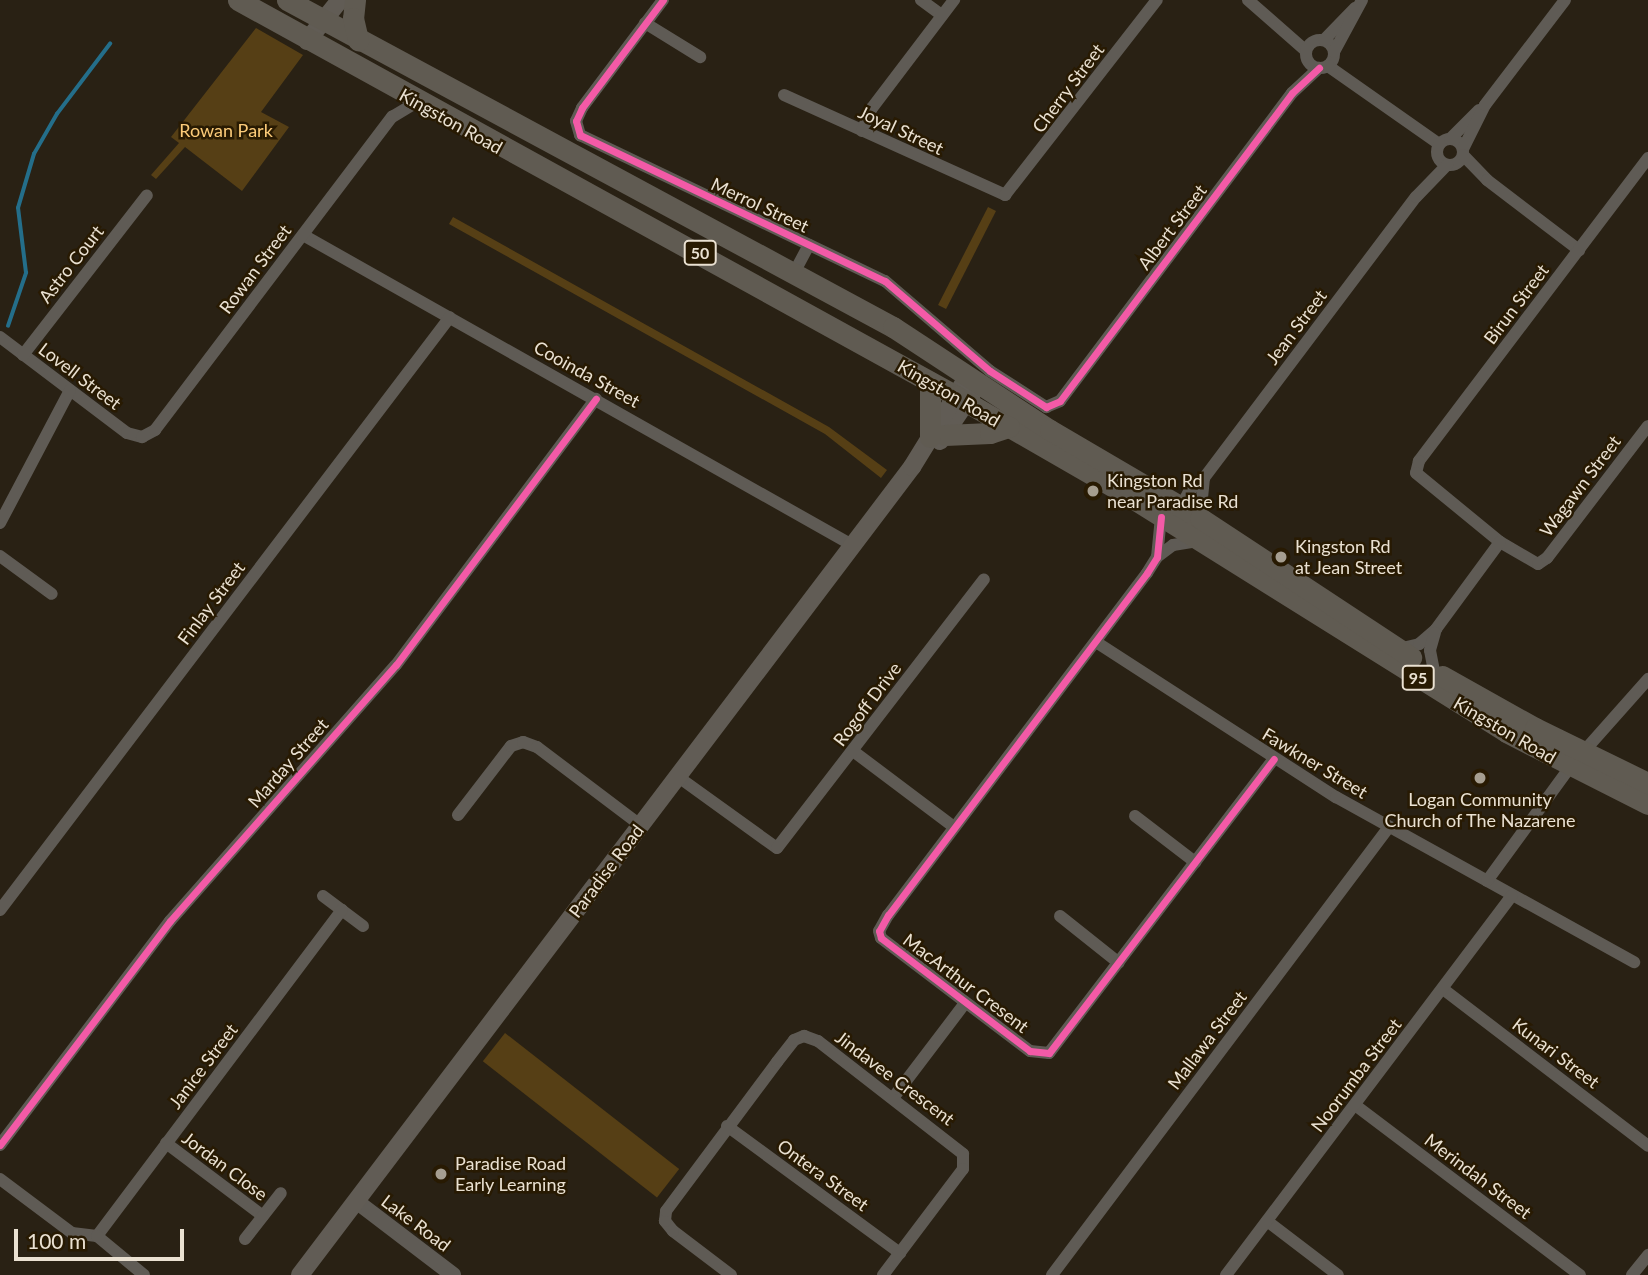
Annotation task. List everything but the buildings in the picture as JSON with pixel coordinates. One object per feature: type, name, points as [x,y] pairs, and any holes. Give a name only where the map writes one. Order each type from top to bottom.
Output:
[{"type":"main road","name":"Kingston Road","points":[[238,0],[397,91],[660,231],[961,399],[1576,760],[1648,783]]},
{"type":"main road","name":"Kingston Road","points":[[287,0],[315,11],[358,40],[893,327],[973,380],[1180,505],[1398,649],[1648,804]]},
{"type":"main road","points":[[305,40],[315,11],[340,0]]},
{"type":"main road","points":[[355,0],[358,40]]},
{"type":"main road","name":"Paradise Road","points":[[300,1275],[937,436],[973,380]]},
{"type":"main road","points":[[930,382],[937,436],[990,433],[1009,427]]},
{"type":"street","name":"Merrol Street","points":[[663,0],[582,108],[576,121],[578,133],[588,142],[891,285],[1005,382],[1038,404],[1052,407]]},
{"type":"street","points":[[921,0],[942,15]]},
{"type":"street","points":[[862,131],[872,108],[954,0]]},
{"type":"street","name":"Cherry Street","points":[[1005,195],[1157,0]]},
{"type":"street","points":[[1248,0],[1362,86],[1445,141],[1454,158],[1578,250]]},
{"type":"street","name":"Jean Street","points":[[1180,505],[1204,478],[1416,197],[1454,158],[1485,105],[1565,0]]},
{"type":"street","name":"Albert Street","points":[[1292,93],[1312,48],[1360,3]]},
{"type":"street","name":"Albert Street","points":[[1052,407],[1292,93],[1329,61],[1360,3]]},
{"type":"street","points":[[645,23],[700,57]]},
{"type":"street","points":[[1312,48],[1329,61]]},
{"type":"street","name":"Rowan Street","points":[[392,117],[397,91]]},
{"type":"street","name":"Joyal Street","points":[[784,95],[1005,195]]},
{"type":"street","name":"Rowan Street","points":[[142,437],[155,430],[392,117],[417,102]]},
{"type":"street","name":"Jean Street","points":[[1445,141],[1485,105]]},
{"type":"street","points":[[1445,141],[1454,158]]},
{"type":"street","name":"Birun Street","points":[[1500,542],[1416,473],[1419,461],[1648,158]]},
{"type":"street","name":"Astro Court","points":[[23,355],[147,195]]},
{"type":"street","name":"Cooinda Street","points":[[303,235],[852,545]]},
{"type":"street","name":"Merrol Street","points":[[794,273],[809,245]]},
{"type":"street","name":"Finlay Street","points":[[0,910],[450,317]]},
{"type":"street","name":"Lovell Street","points":[[0,337],[127,433],[142,437]]},
{"type":"street","points":[[0,523],[69,390]]},
{"type":"street","name":"Marday Street","points":[[0,1145],[170,921],[396,664],[596,399]]},
{"type":"street","name":"Wagawn Street","points":[[1500,542],[1538,565],[1548,558],[1648,426]]},
{"type":"street","points":[[1200,518],[1204,478]]},
{"type":"street","points":[[1180,505],[1181,517],[1196,528],[1199,541]]},
{"type":"street","name":"MacArthur Cresent","points":[[1157,557],[1161,517]]},
{"type":"street","name":"MacArthur Cresent","points":[[1199,541],[1173,545],[1157,557],[879,931],[888,943],[965,1003],[1025,1048],[1042,1055],[1054,1049],[1274,759]]},
{"type":"street","points":[[1398,649],[1419,644],[1436,629],[1500,542]]},
{"type":"street","points":[[0,556],[52,594]]},
{"type":"street","name":"Rogoff Drive","points":[[677,776],[777,848],[984,579]]},
{"type":"street","points":[[1434,671],[1430,650],[1436,629]]},
{"type":"street","name":"Fawkner Street","points":[[1096,642],[1274,759],[1389,827],[1634,962]]},
{"type":"street","points":[[1488,881],[1576,760],[1648,679]]},
{"type":"street","points":[[458,815],[511,746],[523,742],[537,747],[640,825]]},
{"type":"street","points":[[853,751],[954,827]]},
{"type":"street","points":[[1135,816],[1195,862]]},
{"type":"street","name":"Mallawa Street","points":[[1052,1275],[1389,827]]},
{"type":"street","points":[[323,896],[363,926]]},
{"type":"street","name":"Noorumba Street","points":[[1226,1275],[1512,896]]},
{"type":"street","name":"Janice Street","points":[[93,1237],[342,911]]},
{"type":"street","points":[[1060,916],[1119,963]]},
{"type":"street","name":"Kunari Street","points":[[1443,989],[1648,1146]]},
{"type":"street","points":[[893,1098],[965,1003]]},
{"type":"street","name":"Jindavee Crescent","points":[[731,1275],[665,1221],[672,1201],[727,1126],[794,1040],[804,1036],[818,1041],[960,1148],[965,1161],[883,1275]]},
{"type":"street","name":"Merindah Street","points":[[1355,1105],[1580,1275]]},
{"type":"street","name":"Ontera Street","points":[[727,1126],[900,1253]]},
{"type":"street","name":"Jordan Close","points":[[166,1143],[263,1216]]},
{"type":"street","points":[[0,1179],[72,1233],[93,1237],[144,1275]]},
{"type":"street","name":"Jordan Close","points":[[245,1239],[281,1193]]},
{"type":"street","name":"Lake Road","points":[[356,1201],[453,1275]]},
{"type":"street","points":[[1267,1221],[1338,1275]]},
{"type":"street","points":[[1632,1275],[1648,1255]]},
{"type":"green space","name":"Rowan Park","points":[[256,28],[303,55],[261,112],[289,127],[242,191],[185,147],[156,179],[151,175],[179,143],[171,137]]},
{"type":"green space","points":[[988,207],[996,211],[946,309],[938,305]]},
{"type":"green space","points":[[453,217],[829,427],[887,470],[881,478],[825,434],[449,224]]},
{"type":"green space","points":[[505,1033],[679,1169],[657,1197],[483,1061]]},
{"type":"waterway","points":[[8,326],[26,273],[18,208],[34,154],[57,114],[110,44]]},
{"type":"cycle path","points":[[663,0],[582,108],[576,121],[580,135],[885,281],[990,371],[1046,407],[1060,401],[1292,93],[1319,68]]},
{"type":"cycle path","points":[[0,1145],[170,921],[396,665],[596,399]]},
{"type":"cycle path","points":[[1161,517],[1157,557],[1147,573],[888,915],[879,931],[881,938],[1030,1051],[1049,1053],[1274,759]]},
{"type":"place","name":"Kingston Rd near Paradise Rd","points":[[1093,491]]},
{"type":"place","name":"Kingston Rd at Jean Street","points":[[1281,557]]},
{"type":"place","name":"Logan Community Church of The Nazarene","points":[[1480,778]]},
{"type":"place","name":"Paradise Road Early Learning","points":[[441,1174]]}]
